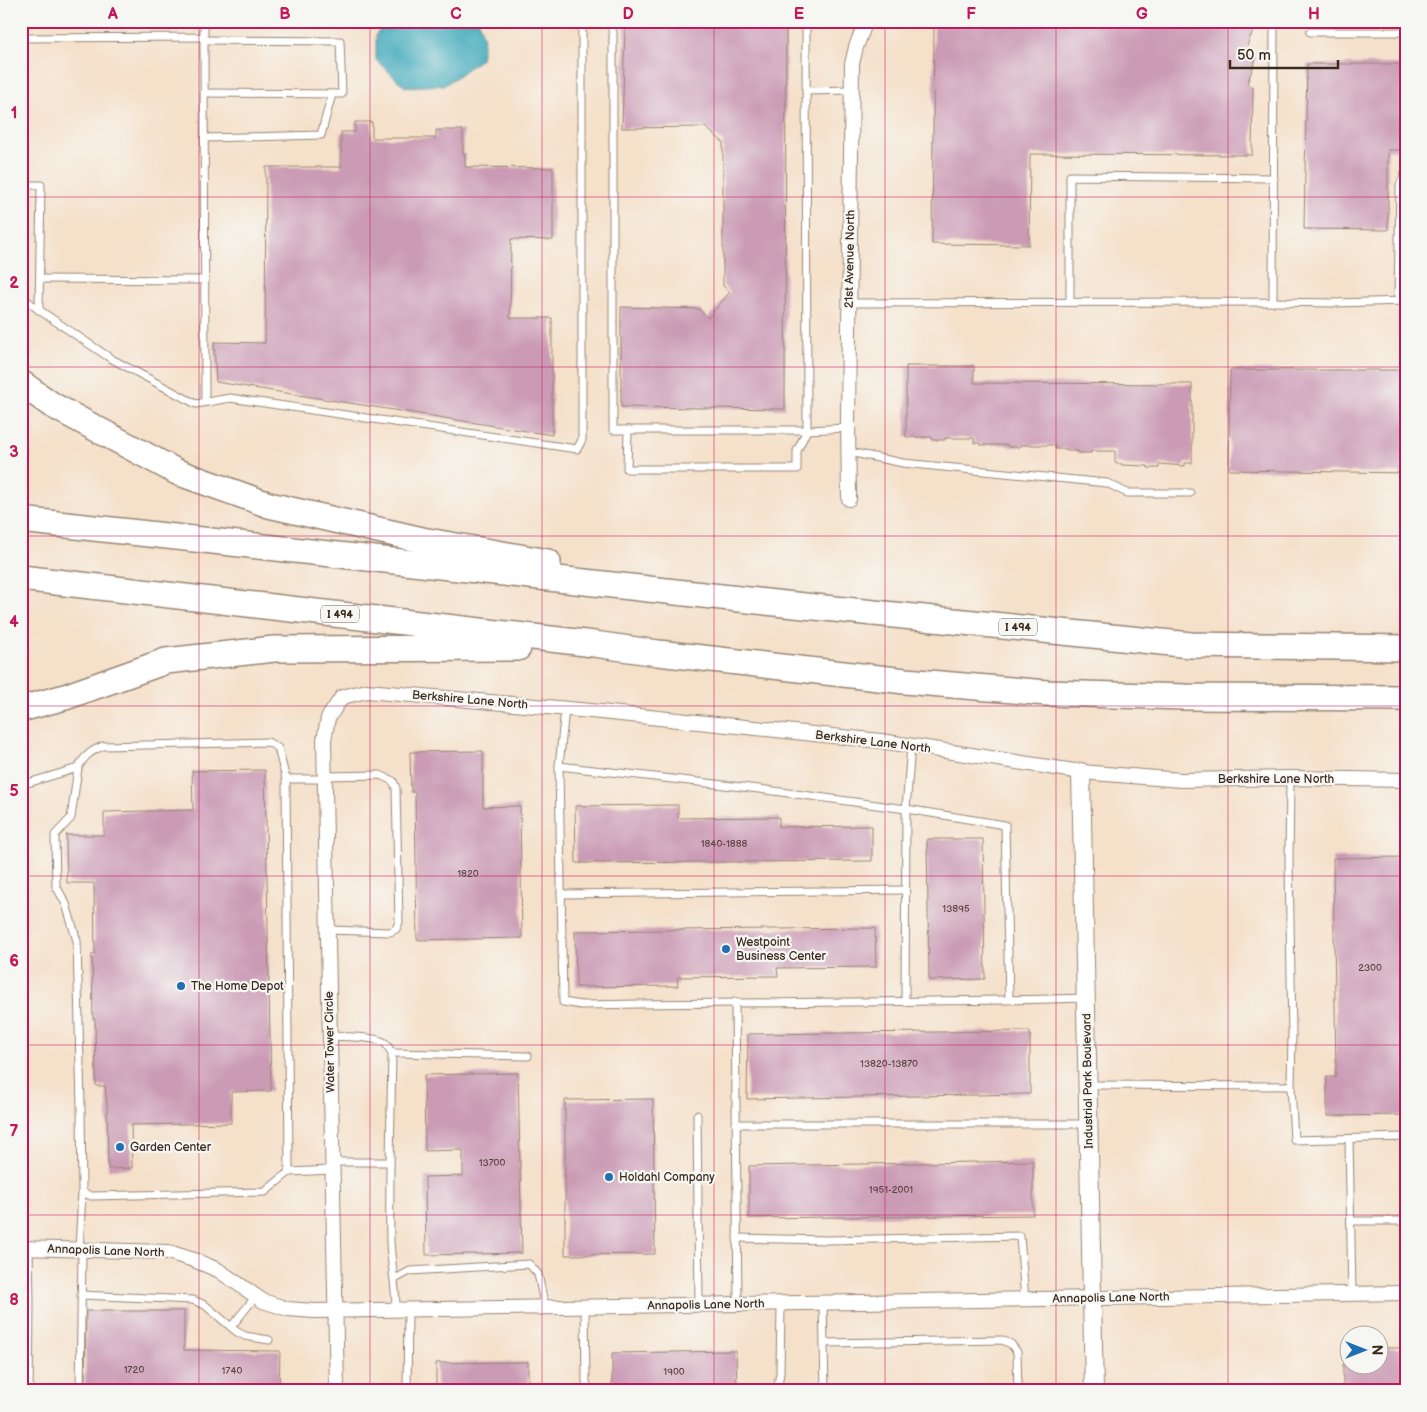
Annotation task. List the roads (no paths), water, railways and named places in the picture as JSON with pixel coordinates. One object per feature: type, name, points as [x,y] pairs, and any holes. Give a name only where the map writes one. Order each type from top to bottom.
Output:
[{"type":"highway","points":[[21,383],[52,405],[177,472],[269,505],[422,540],[590,569],[631,586]]},
{"type":"highway","name":"I 494","points":[[21,520],[805,606],[1191,645],[1406,648]]},
{"type":"highway","name":"I 494","points":[[21,578],[904,681],[1047,693],[1186,697],[1406,698]]},
{"type":"highway","points":[[21,709],[64,697],[166,662],[274,649],[533,648],[658,653]]},
{"type":"street","name":"21st Avenue North","points":[[849,498],[852,64],[866,21]]},
{"type":"street","name":"Berkshire Lane North","points":[[342,697],[367,690],[565,709],[880,741],[1081,772],[1181,780],[1290,778],[1406,780]]},
{"type":"street","name":"Water Tower Circle","points":[[337,1391],[324,740],[328,718],[342,697]]},
{"type":"street","name":"Industrial Park Boulevard","points":[[1081,772],[1094,1391]]},
{"type":"street","name":"Annapolis Lane North","points":[[25,1248],[168,1252],[218,1270],[262,1301],[288,1309],[314,1311],[1406,1293]]},
{"type":"lane","points":[[204,21],[205,402]]},
{"type":"lane","points":[[21,296],[110,358],[196,404],[230,398],[576,449],[582,440],[582,21]]},
{"type":"lane","points":[[608,21],[613,32],[613,430],[807,430],[848,428]]},
{"type":"lane","points":[[628,430],[626,469],[798,469],[797,451],[807,430],[806,21]]},
{"type":"lane","points":[[1273,302],[1274,21]]},
{"type":"lane","points":[[1310,32],[1406,32]]},
{"type":"lane","points":[[21,38],[204,38],[340,41],[342,94],[205,93]]},
{"type":"lane","points":[[806,92],[852,90]]},
{"type":"lane","points":[[205,138],[321,135],[332,94]]},
{"type":"lane","points":[[850,303],[1334,303],[1402,301],[1400,185],[1406,172]]},
{"type":"lane","points":[[1070,302],[1070,176],[1274,178]]},
{"type":"lane","points":[[21,185],[41,185],[39,310]]},
{"type":"lane","points":[[40,279],[205,280]]},
{"type":"lane","points":[[849,452],[903,463],[1107,483],[1127,493],[1190,493]]},
{"type":"lane","points":[[565,709],[559,766],[563,1002],[581,1005],[1086,998]]},
{"type":"lane","points":[[80,1391],[82,1192],[77,941],[66,904],[56,886],[55,835],[71,818],[78,768],[82,759],[89,752],[103,746],[268,742],[278,748],[286,779],[289,1172]]},
{"type":"lane","points":[[905,1002],[906,809],[911,746]]},
{"type":"lane","points":[[559,766],[750,788],[906,809],[1005,825],[1009,1000]]},
{"type":"lane","points":[[21,785],[78,768]]},
{"type":"lane","points":[[286,779],[380,776],[392,781],[396,788],[399,922],[396,929],[390,932],[328,930]]},
{"type":"lane","points":[[1290,778],[1291,1086],[1294,1140],[1406,1137]]},
{"type":"lane","points":[[561,894],[905,890]]},
{"type":"lane","points":[[735,1002],[738,1305]]},
{"type":"lane","points":[[330,1036],[381,1041],[392,1053],[390,1242],[395,1279],[402,1310],[406,1391]]},
{"type":"lane","points":[[392,1053],[528,1056]]},
{"type":"lane","points":[[1089,1085],[1291,1086]]},
{"type":"lane","points":[[697,1115],[699,1306]]},
{"type":"lane","points":[[736,1124],[1089,1124]]},
{"type":"lane","points":[[1350,1139],[1352,1294]]},
{"type":"lane","points":[[82,1192],[91,1196],[265,1192],[289,1172],[332,1166],[390,1162]]},
{"type":"lane","points":[[1351,1221],[1406,1221]]},
{"type":"lane","points":[[737,1238],[828,1240],[1020,1236],[1025,1300]]},
{"type":"lane","points":[[25,1248],[30,1305],[29,1391]]},
{"type":"lane","points":[[395,1279],[410,1271],[529,1264],[538,1274],[545,1308]]},
{"type":"lane","points":[[81,1295],[193,1300],[205,1305],[245,1336],[270,1340]]},
{"type":"lane","points":[[231,1327],[256,1296]]},
{"type":"lane","points":[[823,1303],[825,1391]]},
{"type":"lane","points":[[21,1304],[30,1305]]},
{"type":"lane","points":[[777,1391],[780,1373],[780,1304]]},
{"type":"lane","points":[[585,1308],[586,1381],[588,1391]]},
{"type":"lane","points":[[824,1344],[1002,1340],[1012,1344],[1017,1352],[1018,1391]]},
{"type":"water","points":[[388,21],[479,21],[484,39],[481,59],[445,85],[405,87],[376,60],[376,34]]},
{"type":"place","name":"Westpoint Business Center","points":[[726,949]]},
{"type":"place","name":"The Home Depot","points":[[181,986]]},
{"type":"place","name":"Garden Center","points":[[120,1147]]},
{"type":"place","name":"Holdahl Company","points":[[609,1177]]}]
